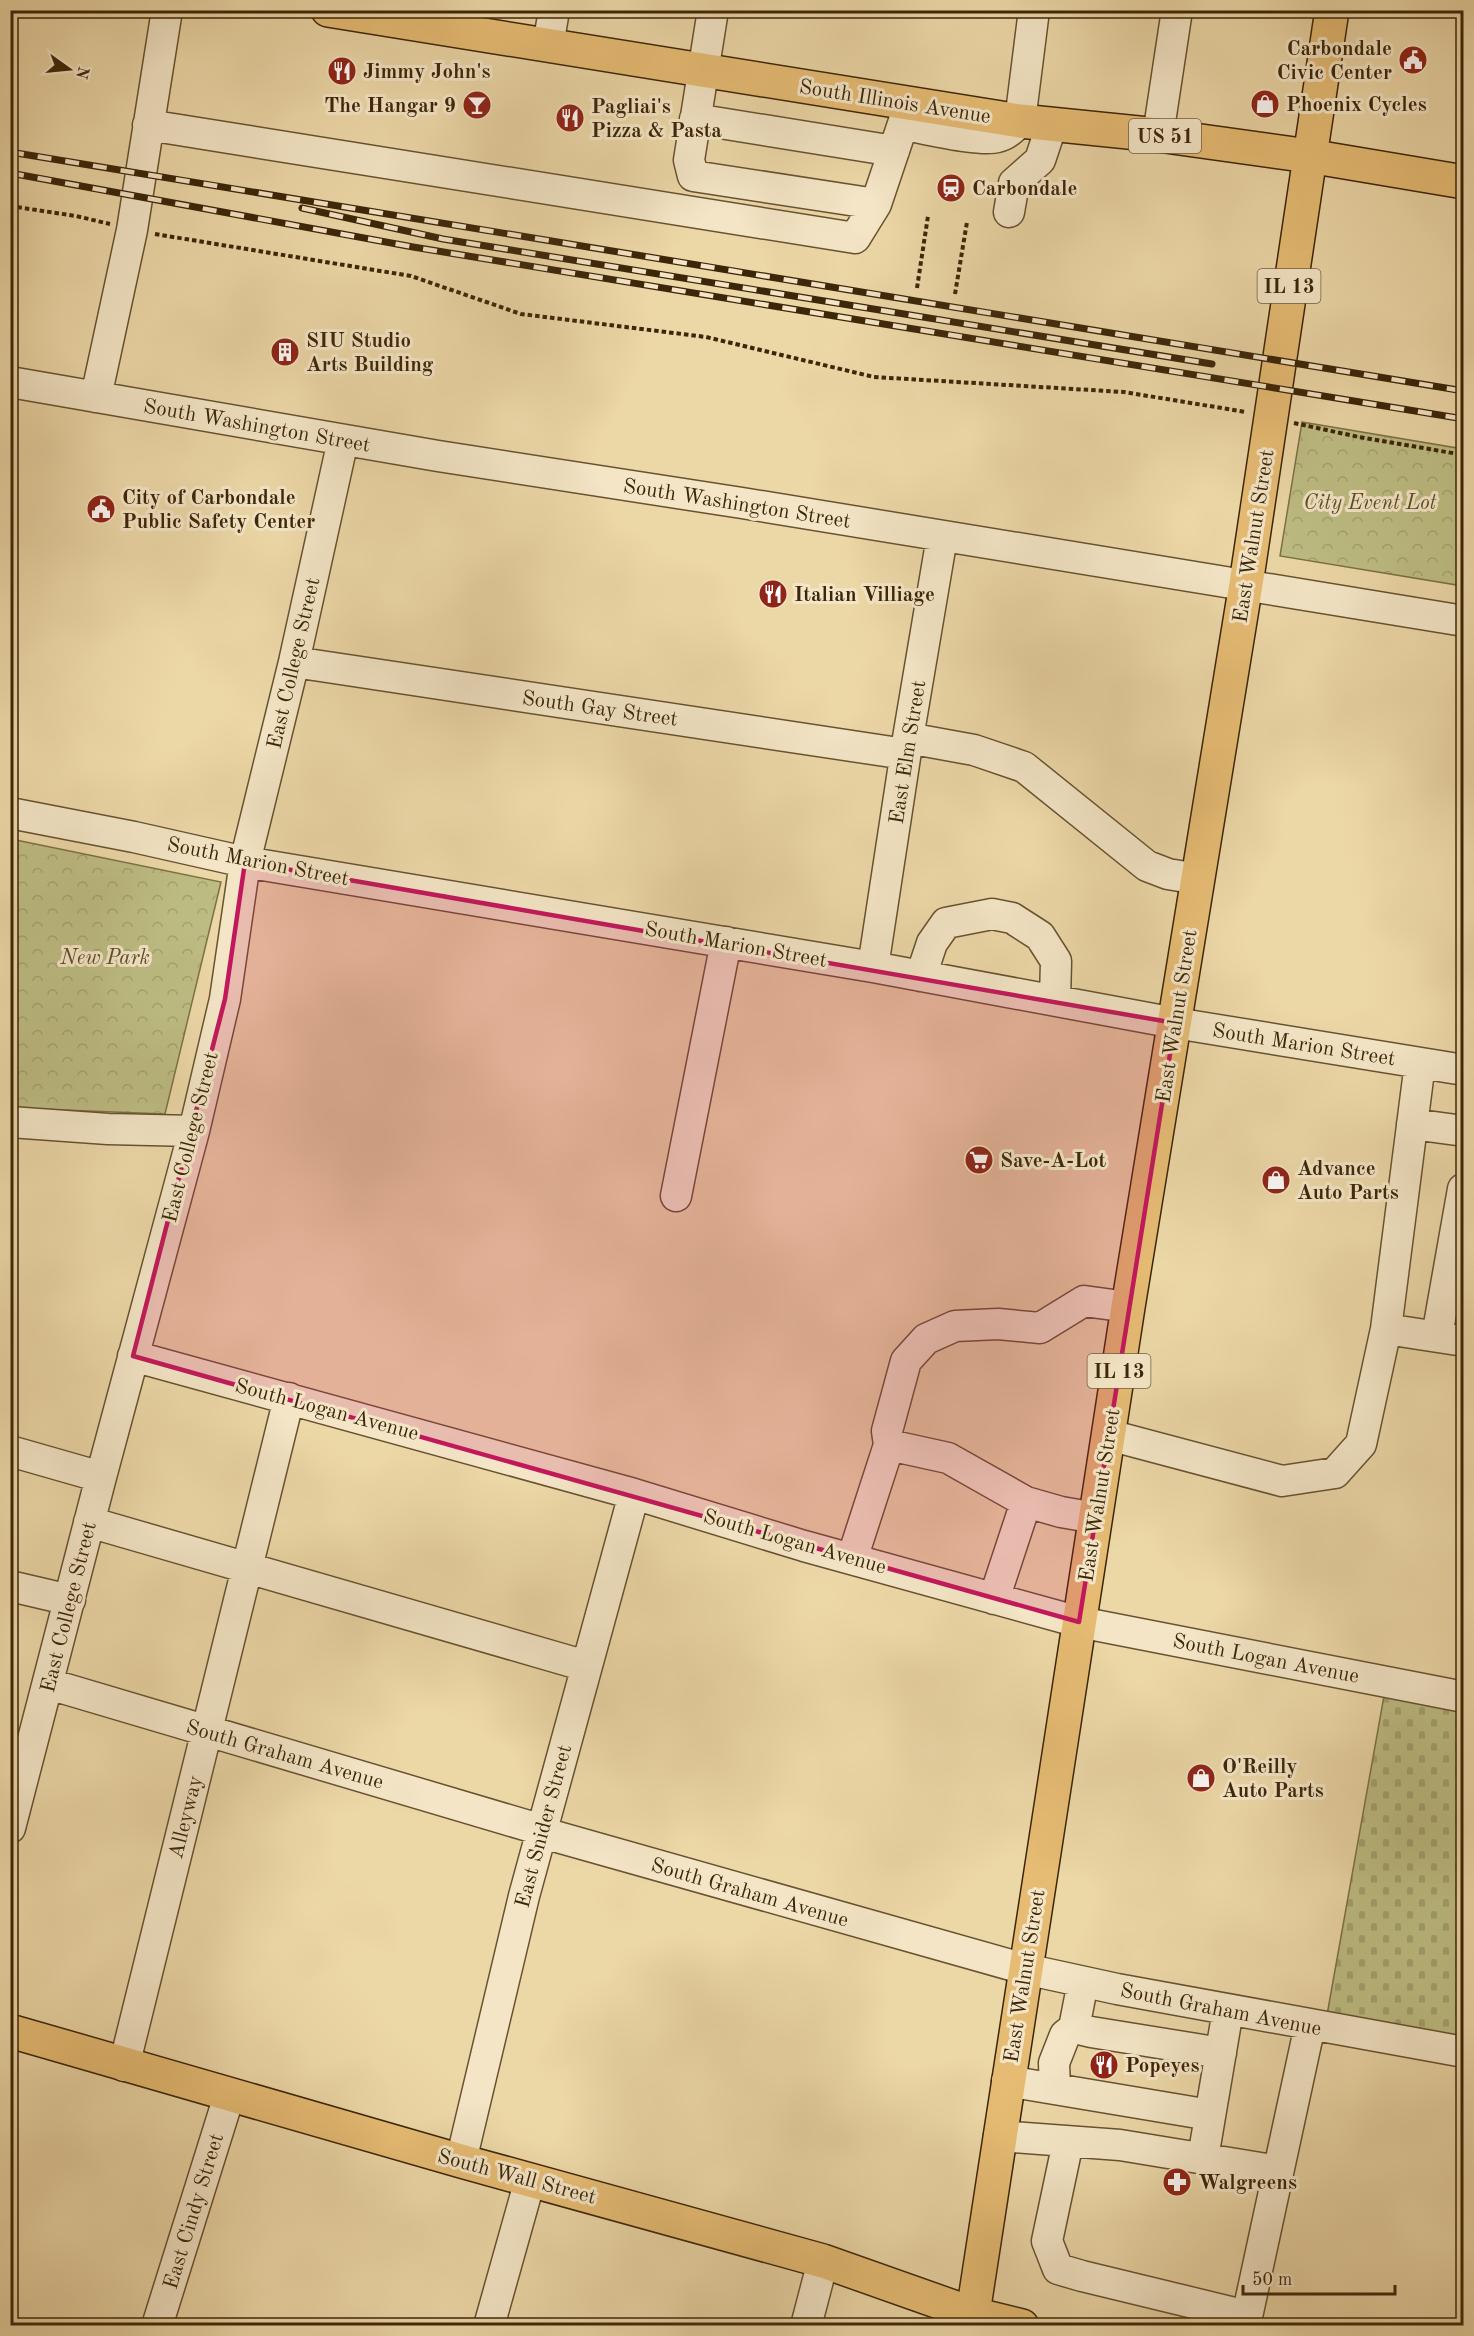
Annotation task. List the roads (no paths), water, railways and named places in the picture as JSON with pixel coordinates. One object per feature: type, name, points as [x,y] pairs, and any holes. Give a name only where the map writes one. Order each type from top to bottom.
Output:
[{"type":"main road","name":"South Illinois Avenue","points":[[328,10],[379,15],[548,46],[702,70],[903,126],[1020,121],[1052,124],[1158,135],[1309,156],[1464,182]]},
{"type":"main road","name":"IL 13","points":[[1309,156],[1332,10]]},
{"type":"main road","name":"East Walnut Street","points":[[972,2320],[1128,1307],[1246,584],[1309,156]]},
{"type":"main road","name":"South Wall Street","points":[[10,2031],[229,2096],[823,2261],[972,2320],[1022,2325]]},
{"type":"street","points":[[96,397],[132,230],[167,10]]},
{"type":"street","points":[[548,46],[554,10]]},
{"type":"street","points":[[713,10],[689,160],[693,176],[876,204]]},
{"type":"street","points":[[1020,121],[1034,10]]},
{"type":"street","points":[[1158,135],[1177,10]]},
{"type":"street","points":[[148,125],[855,238],[876,204],[903,126],[695,119]]},
{"type":"street","points":[[1009,212],[1014,183],[1040,160],[1052,124]]},
{"type":"street","name":"South Washington Street","points":[[10,382],[344,441],[1246,584],[1464,621]]},
{"type":"street","name":"East College Street","points":[[10,1828],[22,1737],[49,1684],[100,1477],[194,1131],[225,999],[244,862],[294,662],[344,441]]},
{"type":"street","name":"East Elm Street","points":[[873,967],[942,537]]},
{"type":"street","name":"South Gay Street","points":[[294,662],[907,746],[974,750],[1024,767],[1147,866],[1168,874],[1198,879]]},
{"type":"street","name":"South Marion Street","points":[[10,813],[134,837],[244,862],[873,967],[1175,1023],[1464,1070]]},
{"type":"street","points":[[921,976],[932,943],[946,923],[992,914],[1012,918],[1040,936],[1056,961],[1054,1000]]},
{"type":"street","points":[[676,1196],[726,942]]},
{"type":"street","points":[[1109,1435],[1282,1481],[1335,1473],[1361,1444],[1386,1329],[1420,1063]]},
{"type":"street","points":[[10,1122],[108,1129],[194,1131]]},
{"type":"street","points":[[1412,1124],[1464,1131]]},
{"type":"street","points":[[1386,1329],[1450,1339],[1463,1190]]},
{"type":"street","points":[[852,1559],[889,1445],[887,1431],[906,1361],[926,1339],[956,1326],[998,1323],[1040,1328],[1084,1301],[1128,1307]]},
{"type":"street","name":"South Logan Avenue","points":[[133,1356],[634,1494],[852,1559],[1079,1622],[1464,1697]]},
{"type":"street","name":"Alleyway","points":[[124,2066],[289,1398]]},
{"type":"street","points":[[889,1445],[948,1458],[1026,1502],[1061,1512],[1096,1518]]},
{"type":"street","points":[[10,1451],[100,1477]]},
{"type":"street","name":"East Snider Street","points":[[461,2161],[524,1896],[634,1494]]},
{"type":"street","points":[[994,1599],[1026,1502]]},
{"type":"street","points":[[89,1522],[586,1666]]},
{"type":"street","points":[[10,1586],[70,1600]]},
{"type":"street","name":"South Graham Avenue","points":[[49,1684],[542,1830],[558,1838],[1025,1969],[1228,2010],[1464,2052]]},
{"type":"street","points":[[1054,2089],[1054,2063],[1070,2032],[1083,1982]]},
{"type":"street","points":[[1203,2158],[1228,2010]]},
{"type":"street","points":[[1068,2142],[1047,2241],[1058,2268],[1246,2321],[1310,2025]]},
{"type":"street","points":[[1070,2032],[1091,2032],[1221,2053]]},
{"type":"street","points":[[1007,2081],[1210,2115]]},
{"type":"street","name":"East Cindy Street","points":[[157,2325],[229,2096]]},
{"type":"street","points":[[999,2136],[1120,2145],[1278,2171]]},
{"type":"street","points":[[489,2325],[530,2180]]},
{"type":"street","points":[[806,2325],[823,2261]]},
{"type":"railway","points":[[10,152],[1464,391]]},
{"type":"railway","points":[[10,173],[413,247],[1464,419]]},
{"type":"railway","points":[[302,208],[443,239],[1212,364]]},
{"type":"place","name":"Carbondale Civic Center","points":[[1413,60]]},
{"type":"place","name":"Jimmy John's","points":[[342,71]]},
{"type":"place","name":"Phoenix Cycles","points":[[1265,104]]},
{"type":"place","name":"The Hangar 9","points":[[477,105]]},
{"type":"place","name":"Pagliai's Pizza & Pasta","points":[[570,118]]},
{"type":"place","name":"Carbondale","points":[[951,188]]},
{"type":"place","name":"SIU Studio Arts Building","points":[[285,352]]},
{"type":"place","name":"City of Carbondale Public Safety Center","points":[[101,509]]},
{"type":"place","name":"Italian Villiage","points":[[773,594]]},
{"type":"place","name":"Save-A-Lot","points":[[979,1160]]},
{"type":"place","name":"Advance Auto Parts","points":[[1276,1180]]},
{"type":"place","name":"O'Reilly Auto Parts","points":[[1201,1778]]},
{"type":"place","name":"Popeyes","points":[[1104,2065]]},
{"type":"place","name":"Walgreens","points":[[1177,2182]]},
{"type":"park label","name":"City Event Lot","points":[[1370,502]]},
{"type":"park label","name":"New Park","points":[[105,957]]}]
